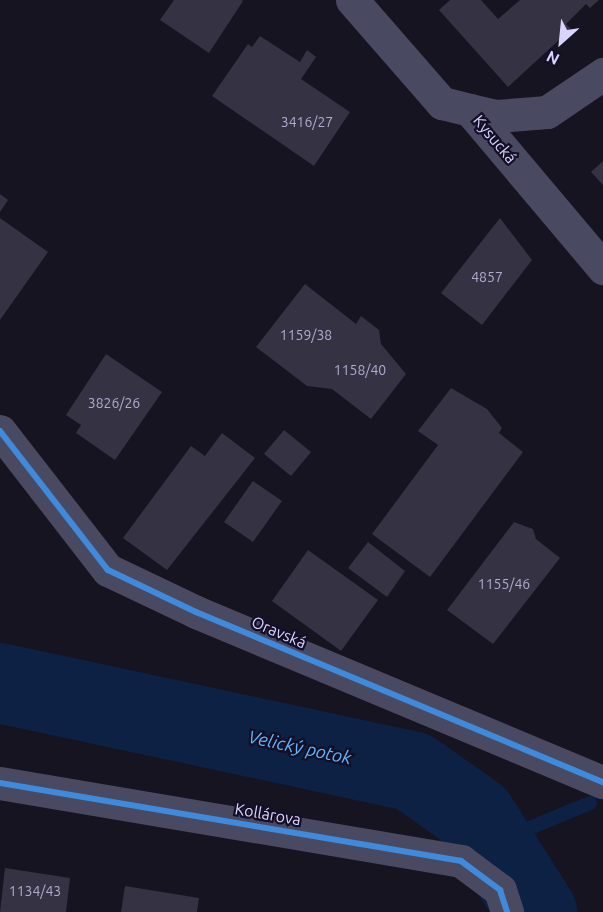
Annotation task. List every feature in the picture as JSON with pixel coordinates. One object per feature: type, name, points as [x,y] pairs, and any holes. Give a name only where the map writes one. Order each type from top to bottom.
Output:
[{"type":"street","name":"Kysucká","points":[[352,0],[442,103],[470,110],[603,268]]},
{"type":"street","points":[[470,110],[497,116],[547,112],[603,74]]},
{"type":"street","name":"Oravská","points":[[0,431],[108,570],[195,612],[603,782]]},
{"type":"street","name":"Kollárova","points":[[0,783],[461,861],[500,890],[507,912]]},
{"type":"building","points":[[174,0],[243,1],[209,53],[160,20]]},
{"type":"building","points":[[450,0],[481,0],[498,19],[520,0],[599,0],[590,8],[586,4],[566,24],[571,29],[508,87],[439,10]]},
{"type":"building","points":[[260,36],[300,62],[307,50],[316,57],[301,79],[350,112],[314,166],[212,96],[248,44],[252,47]]},
{"type":"building","points":[[603,161],[603,185],[591,172]]},
{"type":"building","points":[[0,194],[8,200],[0,212]]},
{"type":"building","points":[[0,218],[48,252],[0,320]]},
{"type":"building","points":[[500,218],[532,260],[482,325],[441,293]]},
{"type":"building","points":[[305,284],[356,324],[361,316],[379,330],[381,344],[406,374],[371,419],[332,389],[307,386],[256,347]]},
{"type":"building","points":[[106,354],[162,392],[115,460],[76,433],[81,425],[66,415]]},
{"type":"building","points":[[451,388],[487,409],[502,428],[499,433],[523,452],[430,577],[372,534],[438,445],[418,431]]},
{"type":"building","points":[[284,430],[311,452],[291,476],[264,454]]},
{"type":"building","points":[[222,433],[255,458],[167,570],[123,538],[191,446],[205,456]]},
{"type":"building","points":[[253,481],[282,501],[253,542],[224,522]]},
{"type":"building","points":[[514,522],[533,529],[536,539],[560,558],[493,644],[447,610]]},
{"type":"building","points":[[368,542],[405,571],[387,597],[348,568]]},
{"type":"building","points":[[308,550],[378,600],[341,651],[272,601]]},
{"type":"building","points":[[5,868],[70,878],[66,912],[0,912]]},
{"type":"building","points":[[125,886],[199,898],[197,912],[121,912]]},
{"type":"waterway","name":"Velický potok","points":[[0,683],[414,772],[476,816],[537,912]]},
{"type":"waterway","points":[[493,843],[590,803]]},
{"type":"cycle path","points":[[0,431],[108,570],[196,612],[603,782]]},
{"type":"cycle path","points":[[0,783],[461,861],[500,890],[507,912]]}]
